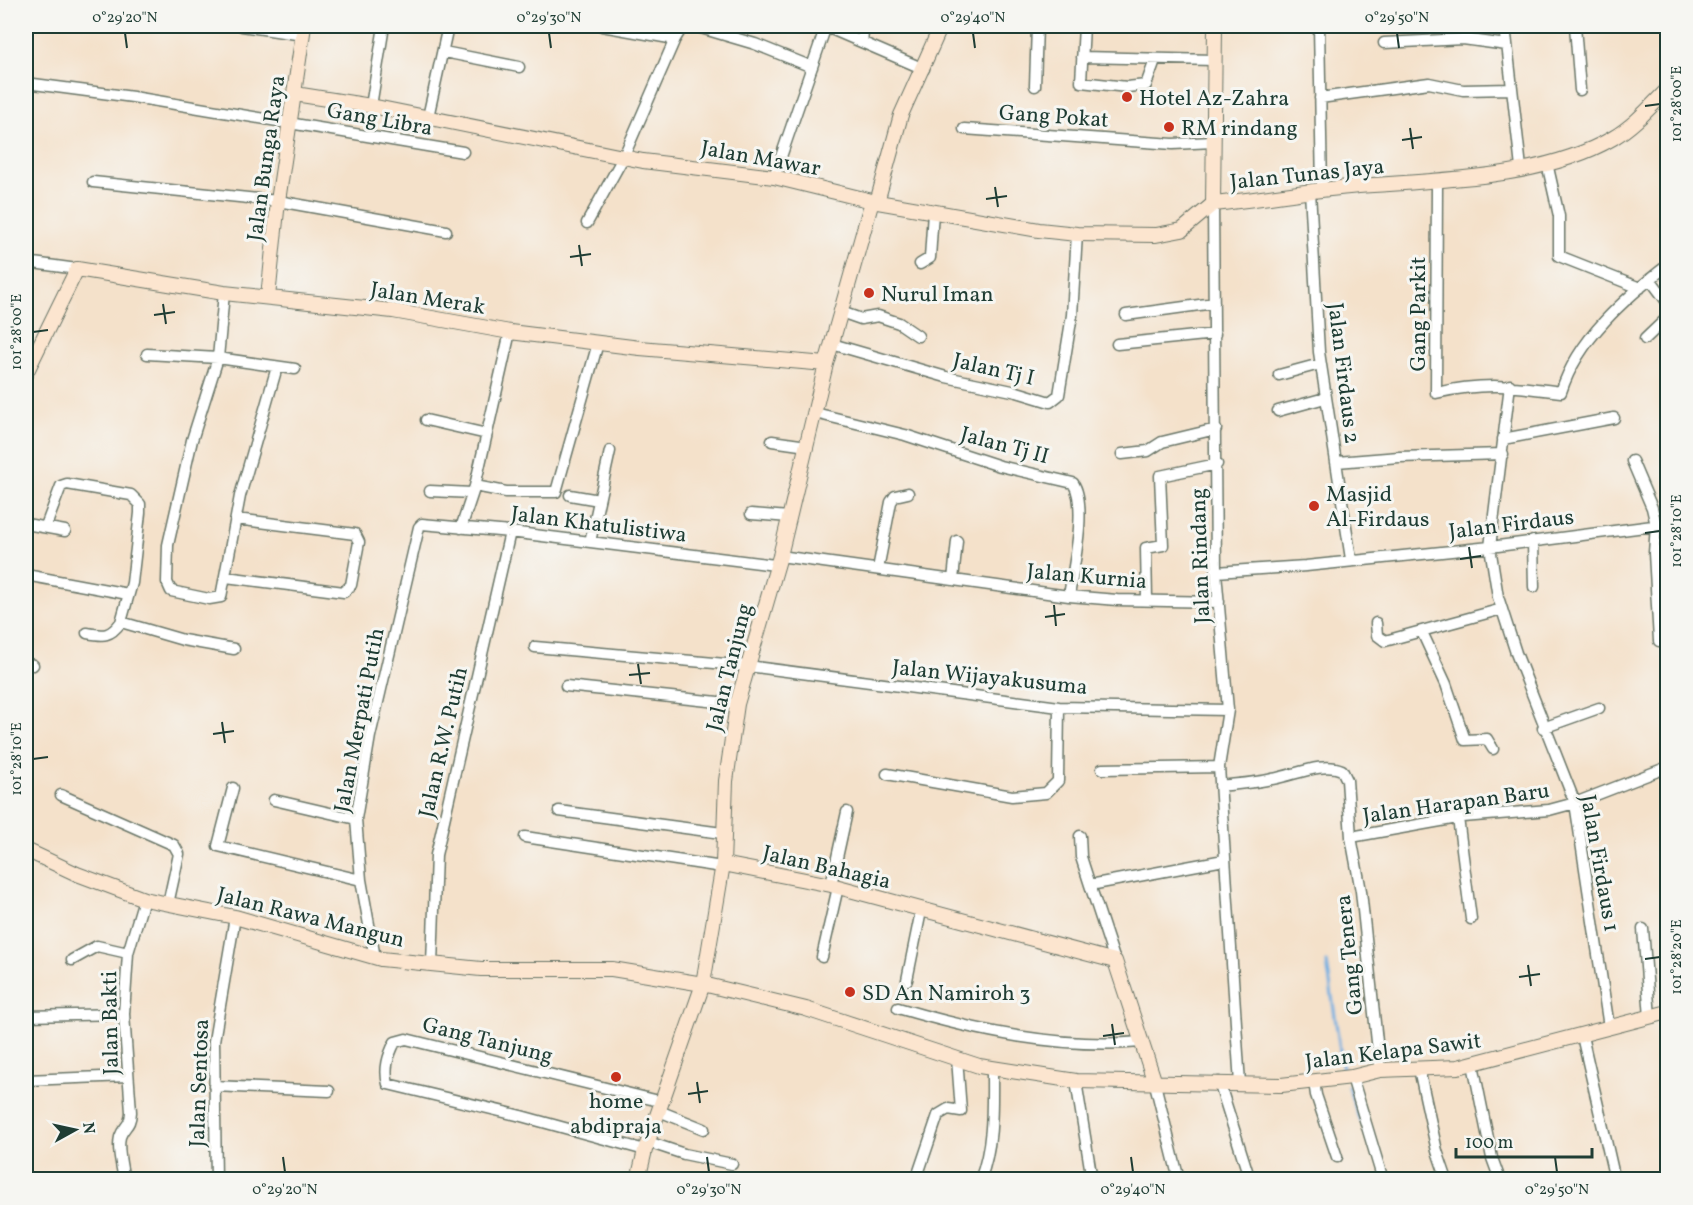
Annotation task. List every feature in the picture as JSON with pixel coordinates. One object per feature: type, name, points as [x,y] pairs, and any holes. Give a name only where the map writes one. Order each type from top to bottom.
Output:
[{"type":"street","points":[[242,26],[304,30]]},
{"type":"street","points":[[371,106],[384,26]]},
{"type":"street","points":[[428,117],[448,26]]},
{"type":"street","points":[[602,26],[675,39]]},
{"type":"street","points":[[587,223],[624,156],[675,39],[683,26]]},
{"type":"street","points":[[694,26],[755,44],[812,67]]},
{"type":"street","points":[[774,177],[825,26],[924,69]]},
{"type":"street","points":[[862,41],[864,26]]},
{"type":"street","name":"Jalan Tanjung","points":[[638,1179],[646,1146],[703,984],[723,866],[722,833],[737,704],[778,561],[826,364],[901,115],[913,86],[924,69],[941,26]]},
{"type":"street","points":[[1035,86],[1037,26]]},
{"type":"street","points":[[1084,26],[1081,82],[1127,87],[1146,85],[1155,60]]},
{"type":"street","name":"Jalan Rindang","points":[[1215,26],[1213,204],[1217,464],[1216,572],[1228,710],[1219,767],[1240,1084]]},
{"type":"street","name":"Jalan Firdaus 2","points":[[1319,26],[1320,98],[1316,191],[1320,364],[1351,560]]},
{"type":"street","points":[[1505,26],[1521,168]]},
{"type":"street","points":[[1575,26],[1580,90]]},
{"type":"street","name":"Jalan Bunga Raya","points":[[268,297],[278,201],[304,30]]},
{"type":"street","points":[[1384,43],[1463,39],[1507,45]]},
{"type":"street","points":[[444,52],[519,67]]},
{"type":"street","points":[[1082,57],[1214,60]]},
{"type":"street","points":[[1320,98],[1429,83],[1463,90],[1512,89]]},
{"type":"street","name":"Gang Libra","points":[[26,84],[290,123],[463,152]]},
{"type":"street","name":"Jalan Tunas Jaya","points":[[1213,204],[1316,191],[1437,181],[1563,160],[1613,138],[1641,118],[1668,90]]},
{"type":"street","name":"Jalan Mawar","points":[[295,94],[371,106],[624,156],[774,177],[874,201],[933,212],[1077,234],[1156,235],[1182,230],[1213,204]]},
{"type":"street","name":"Gang Pokat","points":[[964,129],[1173,144],[1214,141]]},
{"type":"street","points":[[1547,163],[1559,216],[1559,256],[1640,288],[1668,265]]},
{"type":"street","name":"Gang Parkit","points":[[1437,181],[1436,393],[1469,385],[1510,385],[1562,392],[1579,352],[1640,288]]},
{"type":"street","points":[[93,182],[278,201],[446,231]]},
{"type":"street","points":[[920,264],[930,258],[933,212]]},
{"type":"street","name":"Jalan Tj I","points":[[832,344],[946,377],[1017,392],[1050,402],[1059,395],[1072,315],[1077,234]]},
{"type":"street","name":"Jalan Merak","points":[[26,262],[224,293],[393,311],[510,332],[598,343],[826,364]]},
{"type":"street","points":[[26,373],[77,269]]},
{"type":"street","points":[[1650,279],[1668,303]]},
{"type":"street","points":[[224,293],[218,358],[178,495],[168,545],[167,582],[171,591],[217,599],[221,597],[250,455],[277,367]]},
{"type":"street","points":[[1126,315],[1214,303]]},
{"type":"street","points":[[841,312],[861,319],[878,316],[899,323],[918,336]]},
{"type":"street","points":[[1645,339],[1668,317]]},
{"type":"street","points":[[461,528],[474,489],[510,332]]},
{"type":"street","points":[[1117,344],[1215,334]]},
{"type":"street","points":[[430,491],[474,489],[506,492],[556,492],[598,343]]},
{"type":"street","points":[[147,354],[218,358],[295,369]]},
{"type":"street","points":[[1279,375],[1320,364]]},
{"type":"street","name":"Jalan Firdaus 1","points":[[1510,385],[1490,547],[1502,609],[1543,728],[1575,803],[1608,1027]]},
{"type":"street","points":[[1278,411],[1325,398]]},
{"type":"street","name":"Jalan Tj II","points":[[814,413],[905,435],[999,466],[1073,483],[1079,491],[1078,521],[1068,596]]},
{"type":"street","points":[[1503,439],[1614,418]]},
{"type":"street","points":[[426,420],[487,434]]},
{"type":"street","points":[[1122,454],[1148,451],[1162,442],[1216,429]]},
{"type":"street","points":[[772,441],[807,446]]},
{"type":"street","points":[[590,542],[610,451]]},
{"type":"street","points":[[1337,462],[1503,453]]},
{"type":"street","points":[[1632,461],[1652,508],[1656,525],[1654,553],[1659,641]]},
{"type":"street","points":[[1147,600],[1146,548],[1163,545],[1160,476],[1217,464]]},
{"type":"street","points":[[46,526],[61,486],[67,484],[131,495],[140,504],[128,594],[120,622],[112,634],[106,636],[87,633]]},
{"type":"street","points":[[878,569],[891,502],[895,496],[908,493]]},
{"type":"street","points":[[570,495],[599,500]]},
{"type":"street","points":[[751,514],[789,517]]},
{"type":"street","points":[[226,577],[344,592],[351,585],[359,542],[355,534],[236,519]]},
{"type":"street","points":[[26,524],[65,531]]},
{"type":"street","name":"Jalan Khatulistiwa","points":[[419,527],[427,524],[778,561]]},
{"type":"street","name":"Jalan Firdaus","points":[[1216,572],[1306,566],[1490,547],[1668,524]]},
{"type":"street","name":"Jalan Merpati Putih","points":[[375,958],[361,879],[356,819],[370,736],[419,527]]},
{"type":"street","name":"Jalan R.W. Putih","points":[[432,964],[436,855],[510,532]]},
{"type":"street","points":[[952,580],[957,541]]},
{"type":"street","points":[[1533,541],[1534,587]]},
{"type":"street","name":"Jalan Kurnia","points":[[778,561],[878,569],[1068,596],[1219,602]]},
{"type":"street","points":[[26,574],[128,594]]},
{"type":"street","points":[[1376,623],[1377,635],[1385,641],[1502,609]]},
{"type":"street","points":[[120,622],[183,640],[234,649]]},
{"type":"street","points":[[1422,632],[1446,684],[1460,732],[1465,740],[1487,739],[1493,749]]},
{"type":"street","name":"Jalan Wijayakusuma","points":[[535,647],[748,666],[1059,707],[1228,710]]},
{"type":"street","points":[[566,686],[737,704]]},
{"type":"street","points":[[887,774],[1012,796],[1046,793],[1058,780],[1059,707]]},
{"type":"street","points":[[1543,728],[1599,708]]},
{"type":"street","points":[[1102,769],[1219,767]]},
{"type":"street","name":"Gang Tenera","points":[[1220,786],[1271,780],[1335,767],[1342,770],[1347,780],[1351,837],[1361,891],[1380,1070]]},
{"type":"street","name":"Jalan Harapan Baru","points":[[1351,837],[1458,818],[1549,810],[1575,803],[1668,767]]},
{"type":"street","points":[[233,788],[218,846],[361,879]]},
{"type":"street","points":[[61,795],[174,845],[178,854],[168,903]]},
{"type":"street","points":[[274,800],[356,819]]},
{"type":"street","points":[[559,811],[722,833]]},
{"type":"street","points":[[822,957],[847,812]]},
{"type":"street","points":[[1458,818],[1472,919]]},
{"type":"street","points":[[1080,836],[1082,863],[1154,1080],[1179,1179]]},
{"type":"street","points":[[525,837],[723,866]]},
{"type":"street","name":"Jalan Rawa Mangun","points":[[26,850],[77,874],[144,899],[235,917],[375,958],[481,969],[612,969],[703,984]]},
{"type":"street","points":[[1090,885],[1224,860]]},
{"type":"street","name":"Jalan Bahagia","points":[[723,866],[834,886],[921,911],[1115,960]]},
{"type":"street","name":"Jalan Bakti","points":[[124,1179],[119,1144],[121,1134],[130,1125],[124,1014],[128,953],[144,899]]},
{"type":"street","points":[[908,980],[921,911]]},
{"type":"street","name":"Jalan Sentosa","points":[[216,1179],[214,1041],[235,917]]},
{"type":"street","points":[[1643,929],[1650,1017]]},
{"type":"street","points":[[72,960],[97,946],[128,953]]},
{"type":"street","name":"Jalan Kelapa Sawit","points":[[703,984],[806,1009],[992,1069],[1076,1081],[1154,1080],[1281,1085],[1352,1077],[1380,1070],[1458,1067],[1668,1012]]},
{"type":"street","points":[[898,1008],[963,1027],[1030,1037],[1082,1044],[1141,1042]]},
{"type":"street","points":[[26,1016],[124,1014]]},
{"type":"street","points":[[1582,1036],[1615,1179]]},
{"type":"street","name":"Gang Tanjung","points":[[646,1146],[388,1084],[386,1075],[388,1056],[395,1042],[406,1039],[661,1107]]},
{"type":"street","points":[[916,1179],[938,1115],[948,1109],[961,1111],[957,1058]]},
{"type":"street","points":[[1473,1064],[1492,1158],[1500,1179]]},
{"type":"street","points":[[980,1179],[988,1160],[993,1110],[992,1069]]},
{"type":"street","points":[[1419,1069],[1437,1151],[1447,1179]]},
{"type":"street","points":[[26,1080],[128,1076]]},
{"type":"street","points":[[1352,1077],[1383,1179]]},
{"type":"street","points":[[1076,1081],[1092,1179]]},
{"type":"street","points":[[1314,1081],[1316,1095],[1337,1157]]},
{"type":"street","points":[[1219,1082],[1250,1179]]},
{"type":"street","points":[[214,1086],[329,1091]]},
{"type":"street","points":[[661,1107],[704,1129]]},
{"type":"street","points":[[646,1146],[732,1164]]},
{"type":"waterway","points":[[1327,963],[1343,1070]]},
{"type":"waterway","points":[[1348,1086],[1360,1121]]},
{"type":"place","name":"Hotel Az-Zahra","points":[[1127,97]]},
{"type":"place","name":"RM rindang","points":[[1169,127]]},
{"type":"place","name":"Nurul Iman","points":[[869,293]]},
{"type":"place","name":"Masjid Al-Firdaus","points":[[1314,506]]},
{"type":"place","name":"SD An Namiroh 3","points":[[850,992]]},
{"type":"place","name":"home abdipraja","points":[[616,1077]]}]
